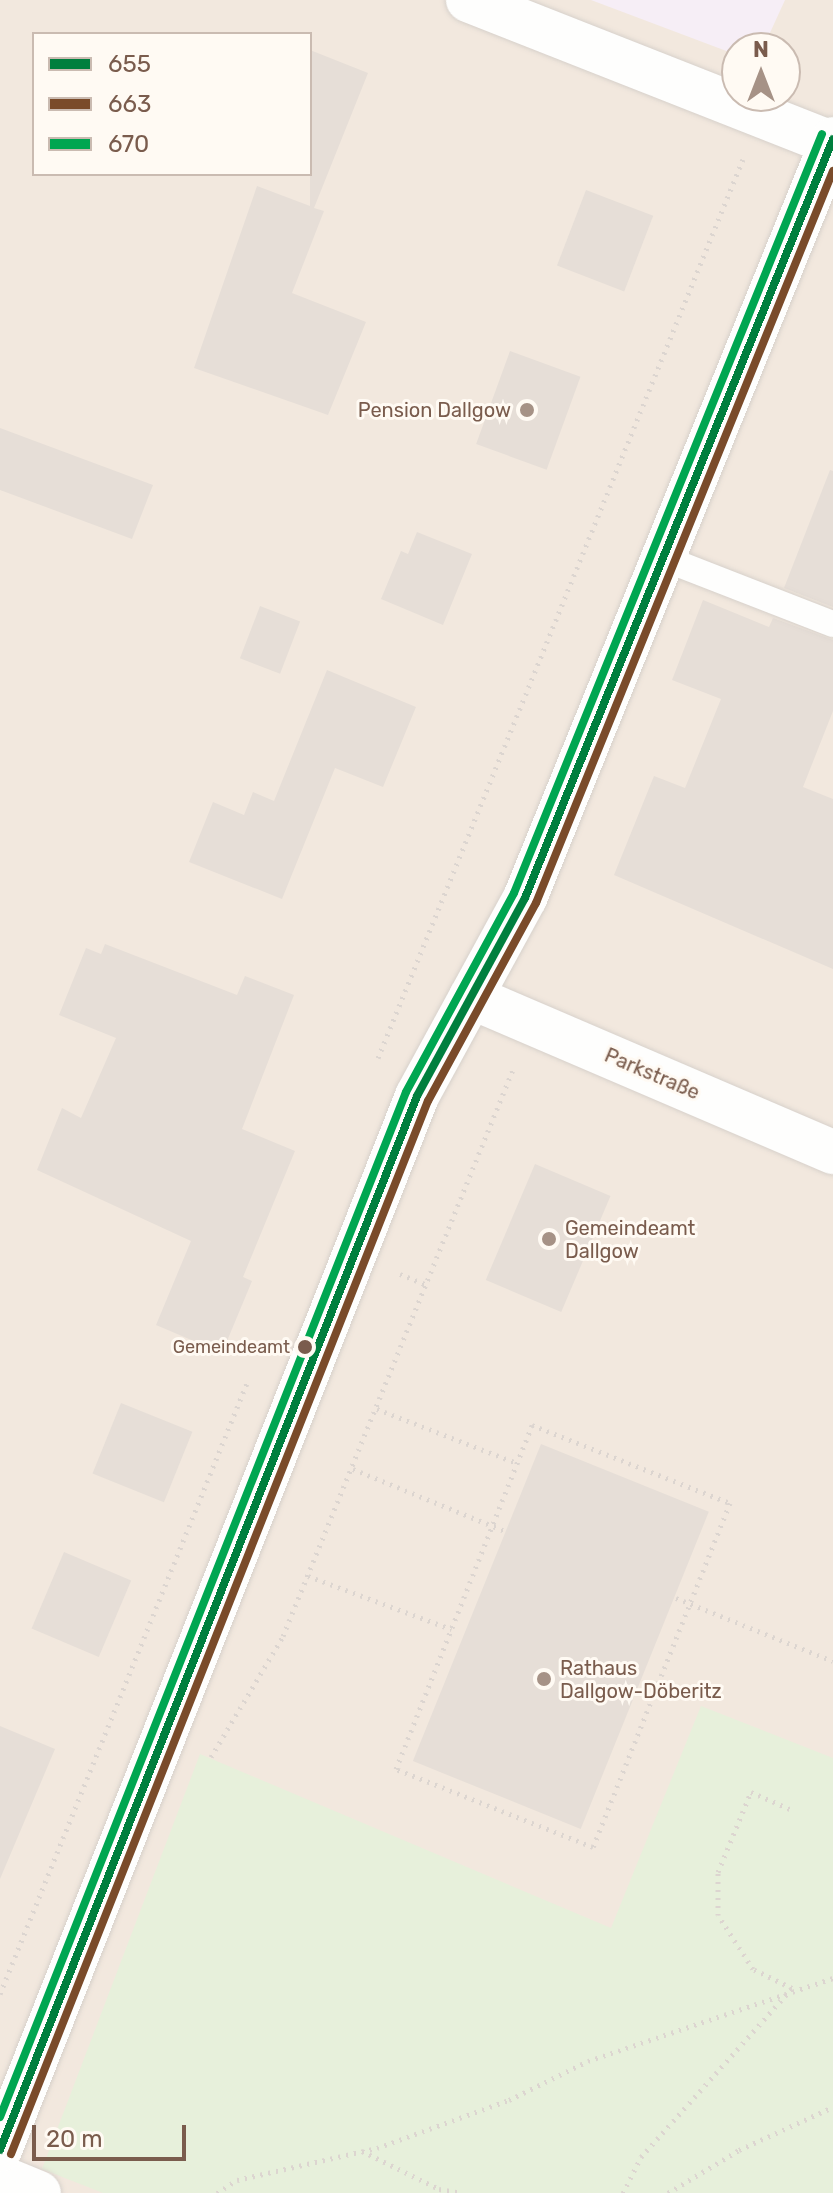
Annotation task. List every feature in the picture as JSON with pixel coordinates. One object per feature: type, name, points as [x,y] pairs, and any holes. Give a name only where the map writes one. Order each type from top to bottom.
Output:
[{"type":"street","points":[[0,2150],[417,1096],[525,898],[666,559],[832,141],[468,0]]},
{"type":"street","name":"Parkstraße","points":[[471,997],[833,1152]]},
{"type":"street","points":[[0,2177],[39,2193]]},
{"type":"lane","points":[[666,559],[833,624]]},
{"type":"path","points":[[203,1771],[283,1636],[532,1022]]},
{"type":"path","points":[[377,1409],[517,1463]]},
{"type":"path","points":[[532,1425],[730,1503],[593,1847],[396,1769],[517,1463],[532,1425]]},
{"type":"path","points":[[353,1469],[505,1531]]},
{"type":"path","points":[[308,1576],[451,1629]]},
{"type":"path","points":[[676,1598],[833,1661]]},
{"type":"path","points":[[790,1809],[751,1792],[718,1872],[718,1915],[753,1969],[792,1988]]},
{"type":"path","points":[[217,2193],[237,2180],[362,2151],[792,1988],[833,1978]]},
{"type":"path","points":[[623,2193],[641,2157],[792,1988]]},
{"type":"path","points":[[668,2193],[739,2150],[833,2107]]},
{"type":"path","points":[[362,2151],[439,2189],[462,2193]]},
{"type":"shaded area","points":[[0,0],[833,0],[833,2193],[0,2193]]},
{"type":"shaded area","points":[[591,0],[785,0],[770,32],[721,32],[721,49]]},
{"type":"green space","points":[[701,1706],[833,1758],[833,2193],[103,2193],[42,2169],[200,1754],[611,1928]]},
{"type":"building","points":[[312,51],[368,73],[314,208],[324,211],[292,293],[366,322],[328,415],[194,368],[257,186],[310,206]]},
{"type":"building","points":[[586,190],[653,216],[624,291],[557,266]]},
{"type":"building","name":"Pension Dallgow","points":[[510,351],[580,377],[547,470],[476,444]]},
{"type":"building","points":[[0,428],[153,485],[132,539],[0,490]]},
{"type":"building","points":[[830,470],[833,471],[833,607],[784,588]]},
{"type":"building","points":[[417,532],[472,554],[443,625],[381,599],[401,551],[408,554]]},
{"type":"building","points":[[703,600],[769,627],[773,618],[833,640],[833,711],[803,787],[833,799],[833,969],[614,875],[654,776],[685,788],[721,699],[672,680]]},
{"type":"building","points":[[260,606],[300,621],[280,674],[240,658]]},
{"type":"building","points":[[327,670],[416,707],[383,787],[335,768],[282,899],[189,862],[213,802],[244,815],[253,792],[274,801]]},
{"type":"building","points":[[105,944],[237,995],[245,976],[294,995],[242,1129],[295,1151],[243,1277],[252,1281],[222,1353],[156,1325],[191,1241],[37,1170],[62,1108],[81,1118],[116,1038],[59,1015],[86,948],[101,954]]},
{"type":"building","name":"Gemeindeamt Dallgow","points":[[535,1164],[610,1196],[561,1312],[486,1280]]},
{"type":"building","points":[[121,1403],[192,1432],[164,1502],[93,1473]]},
{"type":"building","name":"Rathaus Dallgow-Döberitz","points":[[541,1444],[709,1512],[581,1829],[413,1761]]},
{"type":"building","points":[[64,1552],[131,1581],[99,1657],[32,1628]]},
{"type":"building","points":[[0,1726],[55,1749],[0,1879]]},
{"type":"transit line","name":"670","points":[[0,2117],[406,1092],[514,893],[822,134]]},
{"type":"transit line","name":"655","points":[[0,2150],[417,1096],[525,898],[833,139]]},
{"type":"transit line","name":"663","points":[[11,2154],[428,1101],[536,903],[833,171]]},
{"type":"place","name":"Pension Dallgow","points":[[527,410]]},
{"type":"place","name":"Gemeindeamt Dallgow","points":[[549,1239]]},
{"type":"place","name":"Gemeindeamt","points":[[305,1347]]},
{"type":"place","name":"Rathaus Dallgow-Döberitz","points":[[544,1679]]}]
